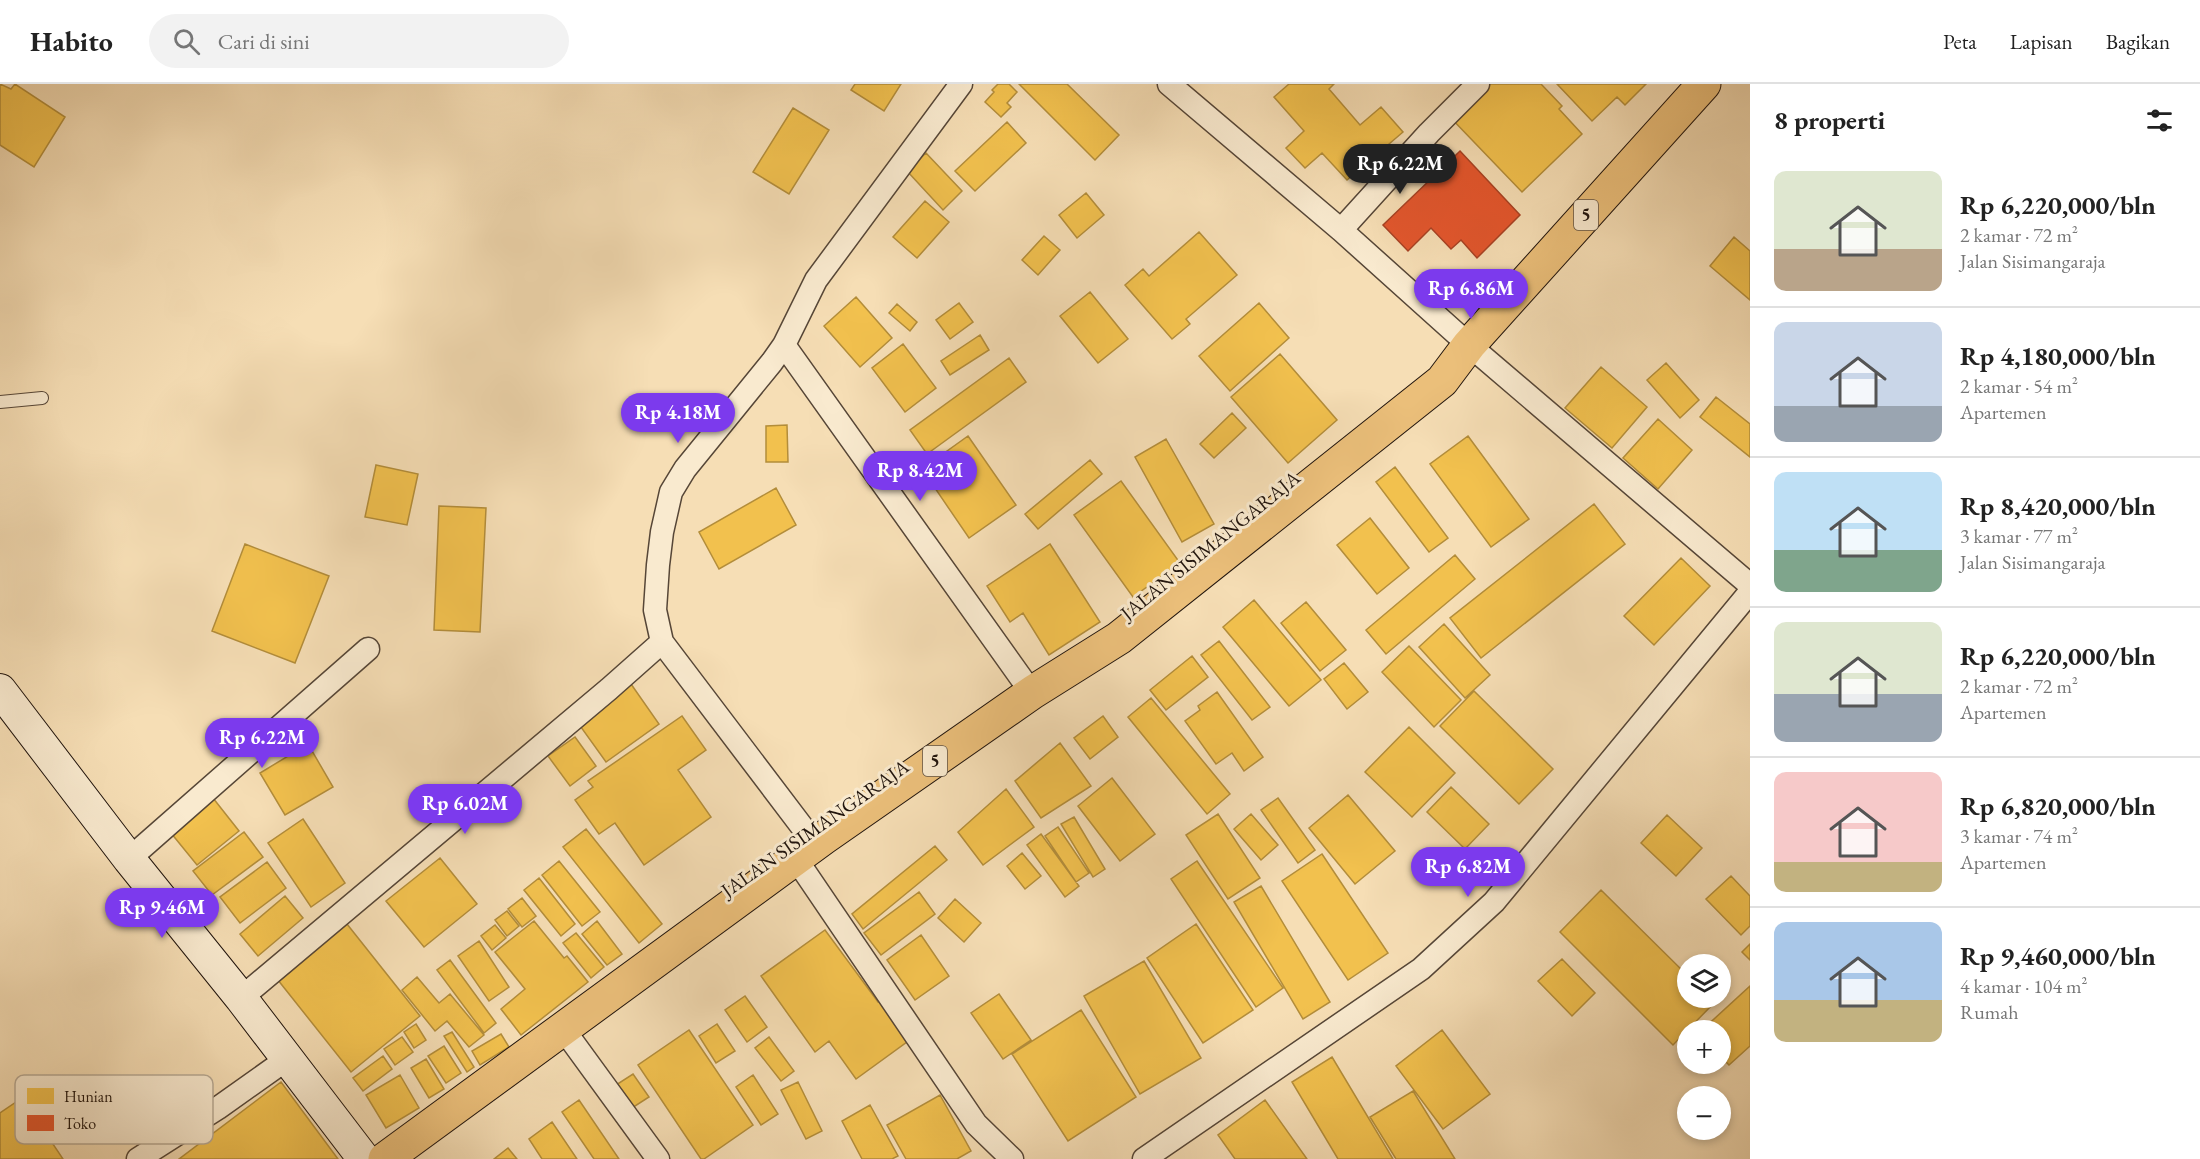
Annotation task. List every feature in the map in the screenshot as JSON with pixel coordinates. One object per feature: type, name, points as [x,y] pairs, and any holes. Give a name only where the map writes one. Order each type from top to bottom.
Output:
[{"type":"highway","name":"JALAN SISIMANGARAJA","points":[[368,1159],[564,1030],[801,845],[1119,638],[1442,381],[1469,345],[1704,84]]},
{"type":"highway","name":"JALAN SISIMANGARAJA","points":[[368,1159],[554,1020],[801,845],[1024,682],[1110,627],[1429,364],[1469,345]]},
{"type":"street","points":[[961,84],[816,280],[784,345],[685,469],[671,492],[662,532],[656,610],[662,642],[801,845],[976,1124],[1012,1159]]},
{"type":"street","points":[[1169,84],[1750,585]]},
{"type":"street","points":[[1341,230],[1429,133],[1478,84]]},
{"type":"street","points":[[784,345],[1024,682]]},
{"type":"street","points":[[1144,1159],[1421,969],[1494,902],[1750,592]]},
{"type":"street","points":[[241,998],[662,642]]},
{"type":"street","points":[[129,859],[368,649]]},
{"type":"street","points":[[0,690],[129,859],[368,1159]]},
{"type":"street","points":[[564,1030],[658,1159]]},
{"type":"street","points":[[213,1111],[287,1059]]},
{"type":"street","points":[[138,1159],[162,1144]]},
{"type":"lane","points":[[0,402],[42,398]]},
{"type":"building: Hunian","points":[[0,84],[11,89],[15,84],[65,117],[34,167],[0,145]]},
{"type":"building: Hunian","points":[[855,84],[901,84],[884,111],[851,90]]},
{"type":"building: Hunian","points":[[998,84],[1009,84],[1017,92],[1007,103],[1011,107],[1001,117],[985,102]]},
{"type":"building: Hunian","points":[[1019,84],[1067,84],[1119,135],[1095,160]]},
{"type":"building: Hunian","points":[[1289,84],[1334,84],[1329,89],[1360,125],[1381,107],[1403,132],[1347,180],[1322,153],[1305,168],[1286,148],[1304,131],[1274,97]]},
{"type":"building: Hunian","points":[[1482,84],[1541,84],[1562,106],[1559,109],[1582,134],[1522,192],[1449,116]]},
{"type":"building: Hunian","points":[[1557,84],[1646,84],[1625,105],[1617,97],[1592,121]]},
{"type":"building: Hunian","points":[[793,108],[829,130],[789,194],[753,172]]},
{"type":"building: Hunian","points":[[1007,122],[1026,143],[975,191],[955,171]]},
{"type":"building: Hunian","points":[[926,153],[962,191],[943,210],[907,171]]},
{"type":"building: Hunian","points":[[1086,193],[1104,215],[1077,238],[1059,215]]},
{"type":"building: Hunian","points":[[925,201],[949,222],[917,258],[893,237]]},
{"type":"building: Hunian","points":[[1199,232],[1237,275],[1186,319],[1190,324],[1172,339],[1125,285],[1143,269],[1149,276]]},
{"type":"building: Hunian","points":[[1044,236],[1060,250],[1038,275],[1022,260]]},
{"type":"building: Hunian","points":[[1734,237],[1750,251],[1750,300],[1710,266]]},
{"type":"building: Hunian","points":[[1090,292],[1128,339],[1098,363],[1060,316]]},
{"type":"building: Hunian","points":[[856,297],[892,338],[860,367],[824,326]]},
{"type":"building: Hunian","points":[[959,303],[973,322],[950,339],[936,320]]},
{"type":"building: Hunian","points":[[1259,303],[1289,338],[1230,391],[1199,356]]},
{"type":"building: Hunian","points":[[897,304],[917,322],[910,331],[889,313]]},
{"type":"building: Hunian","points":[[980,335],[989,350],[950,375],[941,361]]},
{"type":"building: Hunian","points":[[903,344],[936,388],[905,412],[872,368]]},
{"type":"building: Hunian","points":[[1280,354],[1337,420],[1288,463],[1231,397]]},
{"type":"building: Hunian","points":[[1009,358],[1026,382],[927,454],[910,430]]},
{"type":"building: Hunian","points":[[1666,363],[1699,400],[1680,418],[1647,380]]},
{"type":"building: Hunian","points":[[1601,367],[1647,407],[1612,448],[1565,408]]},
{"type":"building: Hunian","points":[[1716,397],[1750,424],[1750,457],[1700,417]]},
{"type":"building: Hunian","points":[[1232,413],[1246,428],[1214,458],[1200,444]]},
{"type":"building: Hunian","points":[[1658,419],[1692,450],[1658,489],[1623,458]]},
{"type":"building: Hunian","points":[[787,425],[788,462],[766,462],[766,426]]},
{"type":"building: Hunian","points":[[968,436],[1016,505],[969,538],[922,469]]},
{"type":"building: Hunian","points":[[1468,436],[1529,519],[1491,547],[1430,464]]},
{"type":"building: Hunian","points":[[1166,439],[1214,524],[1182,542],[1135,457]]},
{"type":"building: Hunian","points":[[1090,460],[1102,474],[1038,529],[1025,514]]},
{"type":"building: Hunian","points":[[376,465],[418,474],[407,525],[365,517]]},
{"type":"building: Hunian","points":[[1395,467],[1448,538],[1429,552],[1376,482]]},
{"type":"building: Hunian","points":[[1121,481],[1180,563],[1133,597],[1074,515]]},
{"type":"building: Hunian","points":[[776,488],[796,525],[719,569],[699,532]]},
{"type":"building: Hunian","points":[[1594,504],[1625,544],[1481,658],[1450,618]]},
{"type":"building: Hunian","points":[[439,506],[486,508],[480,632],[434,630]]},
{"type":"building: Hunian","points":[[1370,518],[1409,568],[1377,594],[1337,545]]},
{"type":"building: Hunian","points":[[245,544],[329,576],[295,663],[212,631]]},
{"type":"building: Hunian","points":[[1050,544],[1100,622],[1049,655],[1023,613],[1010,622],[987,586]]},
{"type":"building: Hunian","points":[[1455,555],[1475,579],[1386,654],[1366,630]]},
{"type":"building: Hunian","points":[[1681,558],[1710,586],[1654,645],[1624,616]]},
{"type":"building: Hunian","points":[[1254,600],[1321,680],[1289,706],[1223,627]]},
{"type":"building: Hunian","points":[[1306,602],[1346,650],[1320,671],[1281,623]]},
{"type":"building: Hunian","points":[[1444,624],[1490,675],[1465,698],[1419,647]]},
{"type":"building: Hunian","points":[[1219,641],[1270,707],[1252,720],[1201,655]]},
{"type":"building: Hunian","points":[[1409,646],[1461,700],[1434,727],[1382,672]]},
{"type":"building: Hunian","points":[[1192,656],[1208,677],[1166,710],[1150,690]]},
{"type":"building: Hunian","points":[[1344,663],[1368,692],[1347,709],[1324,679]]},
{"type":"building: Hunian","points":[[631,684],[659,724],[606,762],[578,723]]},
{"type":"building: Hunian","points":[[1474,691],[1553,769],[1519,804],[1440,726]]},
{"type":"building: Hunian","points":[[1217,692],[1263,757],[1244,771],[1232,753],[1216,764],[1185,721],[1200,710],[1198,706]]},
{"type":"building: Hunian","points":[[1151,698],[1230,794],[1207,814],[1128,717]]},
{"type":"building: Hunian","points":[[682,716],[706,750],[678,770],[711,817],[644,865],[615,823],[599,834],[575,800],[593,787],[588,781]]},
{"type":"building: Hunian","points":[[1103,716],[1118,737],[1090,759],[1074,738]]},
{"type":"building: Hunian","points":[[1409,727],[1455,773],[1412,817],[1365,772]]},
{"type":"building: Hunian","points":[[575,737],[596,766],[570,786],[548,756]]},
{"type":"building: Hunian","points":[[1060,743],[1091,786],[1041,818],[1015,781]]},
{"type":"building: Hunian","points":[[308,744],[333,787],[285,815],[260,773]]},
{"type":"building: Hunian","points":[[1112,778],[1155,834],[1120,861],[1078,806]]},
{"type":"building: Hunian","points":[[1451,787],[1489,824],[1465,849],[1427,812]]},
{"type":"building: Hunian","points":[[1006,789],[1034,827],[983,865],[958,832]]},
{"type":"building: Hunian","points":[[1348,795],[1395,851],[1355,884],[1309,828]]},
{"type":"building: Hunian","points":[[213,798],[239,831],[197,865],[171,833]]},
{"type":"building: Hunian","points":[[1278,798],[1315,850],[1298,863],[1261,810]]},
{"type":"building: Hunian","points":[[1218,814],[1260,878],[1228,899],[1186,835]]},
{"type":"building: Hunian","points":[[1251,814],[1278,845],[1261,860],[1234,829]]},
{"type":"building: Hunian","points":[[1667,815],[1702,848],[1676,876],[1641,843]]},
{"type":"building: Hunian","points":[[1074,817],[1105,869],[1093,877],[1061,824]]},
{"type":"building: Hunian","points":[[303,819],[345,883],[311,907],[268,843]]},
{"type":"building: Hunian","points":[[1058,827],[1089,873],[1076,882],[1045,836]]},
{"type":"building: Hunian","points":[[586,829],[662,924],[639,943],[563,847]]},
{"type":"building: Hunian","points":[[244,832],[263,857],[212,895],[193,871]]},
{"type":"building: Hunian","points":[[1041,834],[1079,886],[1065,897],[1027,845]]},
{"type":"building: Hunian","points":[[935,846],[947,860],[863,929],[852,914]]},
{"type":"building: Hunian","points":[[1022,853],[1041,876],[1025,889],[1007,866]]},
{"type":"building: Hunian","points":[[1322,854],[1388,953],[1348,980],[1282,881]]},
{"type":"building: Hunian","points":[[440,858],[477,904],[424,947],[386,901]]},
{"type":"building: Hunian","points":[[559,861],[600,912],[582,926],[542,875]]},
{"type":"building: Hunian","points":[[1197,861],[1283,988],[1256,1007],[1171,879]]},
{"type":"building: Hunian","points":[[267,862],[286,888],[240,923],[220,897]]},
{"type":"building: Hunian","points":[[1731,876],[1750,896],[1750,926],[1741,935],[1706,899]]},
{"type":"building: Hunian","points":[[539,878],[575,924],[561,936],[524,890]]},
{"type":"building: Hunian","points":[[1261,886],[1330,1002],[1303,1019],[1234,902]]},
{"type":"building: Hunian","points":[[1601,890],[1677,965],[1677,1008],[1709,1008],[1697,1020],[1677,1020],[1677,1041],[1673,1045],[1560,932]]},
{"type":"building: Hunian","points":[[919,892],[935,914],[881,955],[864,933]]},
{"type":"building: Hunian","points":[[285,896],[303,918],[258,956],[240,934]]},
{"type":"building: Hunian","points":[[522,898],[536,916],[522,927],[508,909]]},
{"type":"building: Hunian","points":[[955,899],[981,923],[964,942],[938,918]]},
{"type":"building: Hunian","points":[[507,911],[519,926],[507,936],[495,920]]},
{"type":"building: Hunian","points":[[343,919],[420,1016],[351,1072],[274,975]]},
{"type":"building: Hunian","points":[[534,921],[564,958],[567,956],[588,982],[521,1035],[501,1009],[525,989],[495,952]]},
{"type":"building: Hunian","points":[[597,921],[622,954],[607,965],[582,934]]},
{"type":"building: Hunian","points":[[1196,924],[1253,1010],[1203,1043],[1147,958]]},
{"type":"building: Hunian","points":[[495,925],[506,938],[492,950],[481,936]]},
{"type":"building: Hunian","points":[[825,930],[878,1002],[882,999],[911,1039],[856,1079],[829,1041],[815,1052],[761,976]]},
{"type":"building: Hunian","points":[[576,933],[604,967],[591,978],[563,943]]},
{"type":"building: Hunian","points":[[921,935],[949,976],[915,1000],[887,960]]},
{"type":"building: Hunian","points":[[479,941],[509,987],[489,1001],[458,956]]},
{"type":"building: Hunian","points":[[1750,944],[1750,960],[1742,952]]},
{"type":"building: Hunian","points":[[1562,959],[1595,993],[1572,1016],[1538,981]]},
{"type":"building: Hunian","points":[[450,960],[496,1023],[484,1033],[437,970]]},
{"type":"building: Hunian","points":[[1144,961],[1201,1058],[1140,1094],[1084,996]]},
{"type":"building: Hunian","points":[[417,977],[439,1003],[450,994],[484,1035],[469,1047],[447,1021],[435,1031],[402,990]]},
{"type":"building: Hunian","points":[[1750,986],[1750,1046],[1731,1063],[1731,1020],[1713,1020],[1726,1008],[1731,1008],[1731,1003]]},
{"type":"building: Hunian","points":[[999,994],[1031,1040],[1003,1059],[971,1013]]},
{"type":"building: Hunian","points":[[745,996],[767,1027],[747,1042],[725,1010]]},
{"type":"building: Hunian","points":[[1081,1010],[1136,1097],[1068,1141],[1012,1054]]},
{"type":"building: Hunian","points":[[416,1024],[426,1040],[414,1048],[404,1032]]},
{"type":"building: Hunian","points":[[717,1024],[735,1051],[716,1063],[699,1036]]},
{"type":"building: Hunian","points":[[689,1030],[753,1125],[704,1159],[701,1159],[638,1065]]},
{"type":"building: Hunian","points":[[1442,1030],[1490,1094],[1443,1129],[1396,1066]]},
{"type":"building: Hunian","points":[[452,1032],[474,1067],[467,1072],[444,1036]]},
{"type":"building: Hunian","points":[[501,1034],[509,1047],[480,1065],[472,1051]]},
{"type":"building: Hunian","points":[[402,1037],[413,1052],[395,1065],[384,1049]]},
{"type":"building: Hunian","points":[[769,1037],[794,1071],[781,1081],[755,1048]]},
{"type":"building: Hunian","points":[[444,1046],[461,1073],[446,1083],[428,1056]]},
{"type":"building: Hunian","points":[[383,1056],[392,1069],[363,1091],[353,1078]]},
{"type":"building: Hunian","points":[[1332,1057],[1393,1159],[1338,1159],[1292,1082]]},
{"type":"building: Hunian","points":[[426,1059],[444,1089],[429,1098],[411,1068]]},
{"type":"building: Hunian","points":[[633,1074],[649,1097],[632,1108],[616,1085]]},
{"type":"building: Hunian","points":[[400,1075],[419,1108],[386,1128],[366,1095]]},
{"type":"building: Hunian","points":[[753,1075],[778,1114],[761,1125],[736,1087]]},
{"type":"building: Hunian","points":[[281,1082],[338,1159],[179,1159],[199,1144],[213,1144],[213,1133]]},
{"type":"building: Hunian","points":[[798,1082],[822,1131],[806,1139],[781,1090]]},
{"type":"building: Hunian","points":[[1413,1091],[1455,1159],[1396,1159],[1370,1117]]},
{"type":"building: Hunian","points":[[940,1095],[971,1151],[957,1159],[906,1159],[887,1125]]},
{"type":"building: Hunian","points":[[579,1100],[619,1159],[594,1159],[562,1112]]},
{"type":"building: Hunian","points":[[1265,1100],[1307,1159],[1235,1159],[1218,1135]]},
{"type":"building: Hunian","points":[[15,1103],[15,1144],[53,1144],[63,1159],[0,1159],[0,1113]]},
{"type":"building: Hunian","points":[[870,1105],[898,1156],[892,1159],[862,1159],[842,1121]]},
{"type":"building: Hunian","points":[[552,1122],[577,1159],[542,1159],[529,1139]]},
{"type":"building: Hunian","points":[[508,1148],[517,1159],[494,1159]]},
{"type":"building: Toko","points":[[1460,151],[1520,215],[1477,258],[1461,240],[1451,249],[1431,228],[1408,251],[1383,225]]}]
